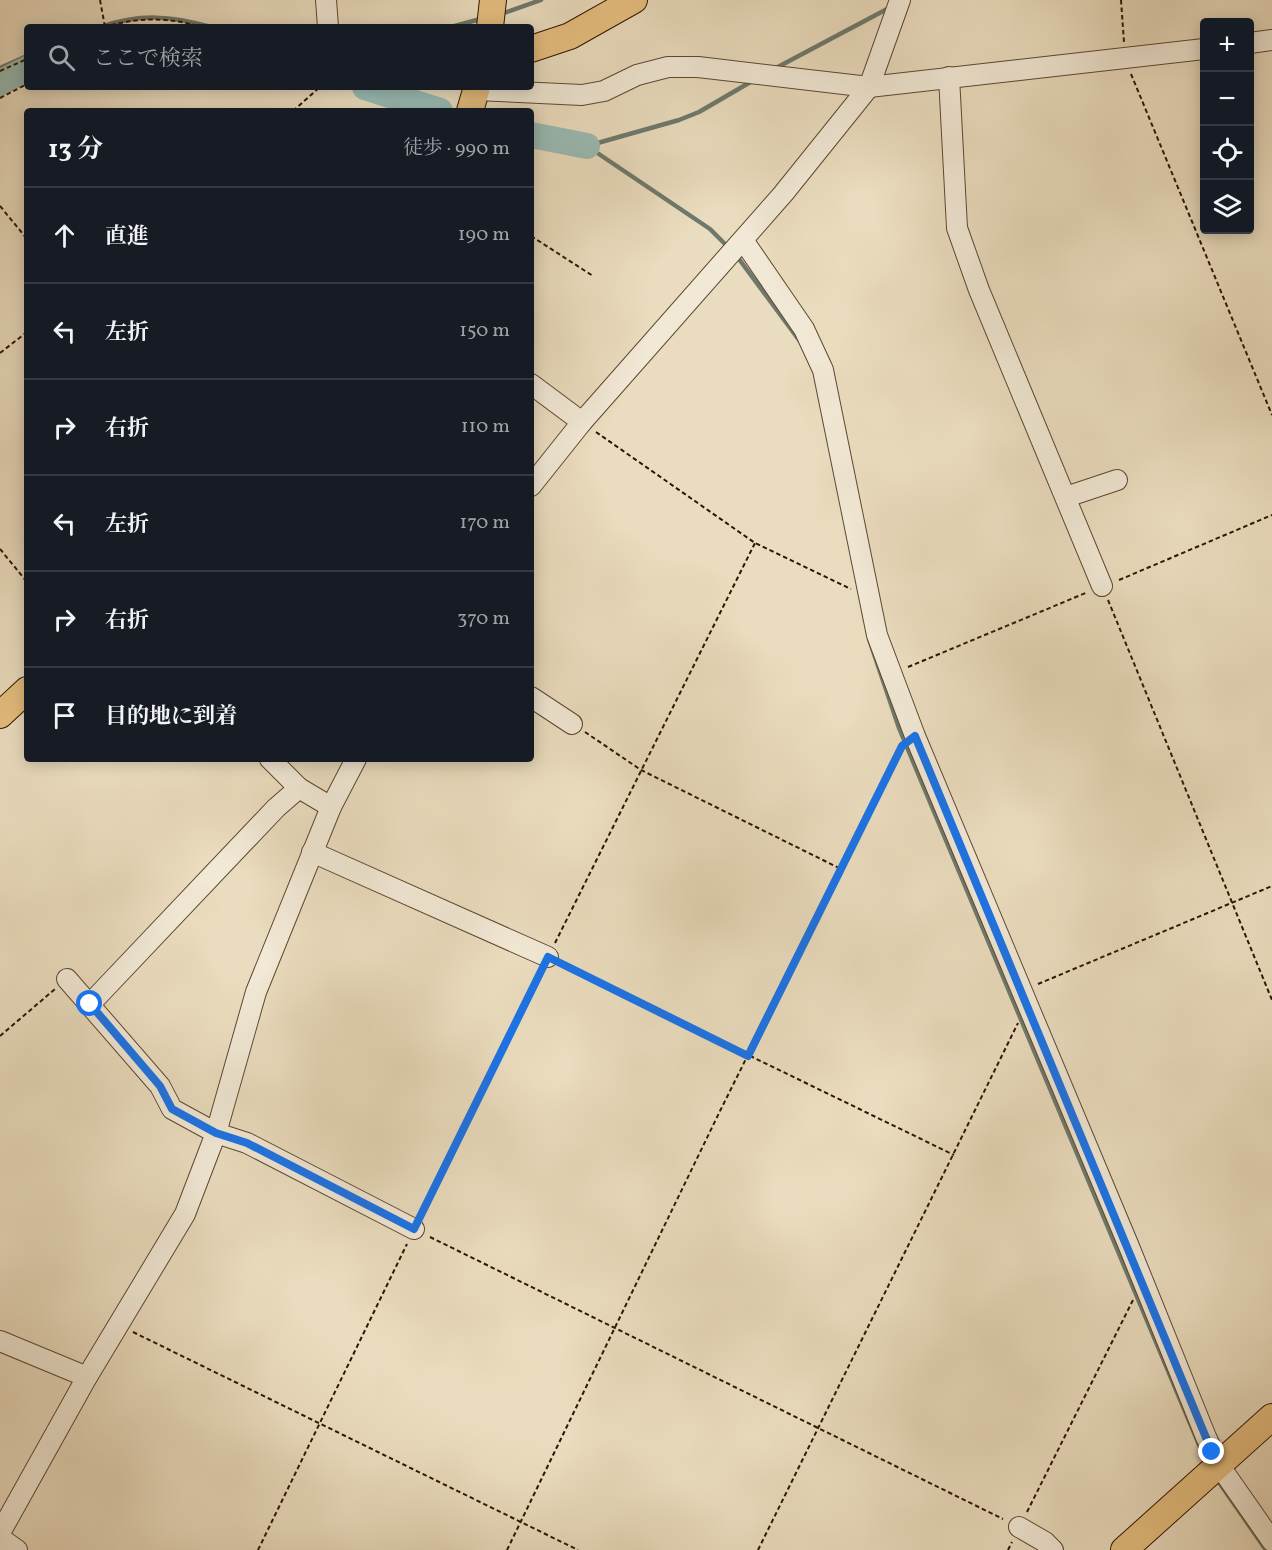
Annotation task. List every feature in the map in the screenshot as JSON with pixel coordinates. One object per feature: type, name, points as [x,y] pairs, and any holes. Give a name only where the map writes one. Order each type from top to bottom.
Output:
[{"type":"main road","points":[[490,24],[493,0]]},
{"type":"main road","points":[[534,48],[570,36],[634,0]]},
{"type":"main road","points":[[0,715],[24,693]]},
{"type":"main road","points":[[1124,1550],[1272,1417]]},
{"type":"street","points":[[326,0],[328,24]]},
{"type":"street","points":[[534,482],[582,422],[743,240],[868,87],[900,0]]},
{"type":"street","points":[[1254,42],[1272,40]]},
{"type":"street","points":[[474,96],[582,95],[604,91],[637,75],[668,67],[698,67],[868,87],[1200,50]]},
{"type":"street","points":[[950,77],[957,228],[979,290],[1102,586]]},
{"type":"street","points":[[743,240],[804,329],[823,370],[877,636],[915,736],[1219,1465],[1272,1541]]},
{"type":"street","points":[[534,386],[582,422]]},
{"type":"street","points":[[1066,497],[1117,480]]},
{"type":"street","points":[[534,699],[572,724]]},
{"type":"street","points":[[273,762],[299,788],[331,807]]},
{"type":"street","points":[[0,1533],[87,1377],[185,1214],[216,1133],[256,992],[331,807],[354,762]]},
{"type":"street","points":[[90,1004],[276,808],[299,788]]},
{"type":"street","points":[[312,852],[548,957]]},
{"type":"street","points":[[67,979],[160,1086],[172,1109],[216,1133],[247,1143],[414,1229]]},
{"type":"street","points":[[0,1341],[87,1377]]},
{"type":"street","points":[[1019,1527],[1046,1542],[1053,1550]]},
{"type":"street","points":[[0,1538],[17,1550]]},
{"type":"path","points":[[100,0],[104,24]]},
{"type":"path","points":[[1120,0],[1125,59],[1272,415]]},
{"type":"path","points":[[115,24],[137,18],[192,24]]},
{"type":"path","points":[[0,71],[24,60]]},
{"type":"path","points":[[0,98],[24,86]]},
{"type":"path","points":[[296,108],[317,90]]},
{"type":"path","points":[[0,206],[24,235]]},
{"type":"path","points":[[534,238],[593,276]]},
{"type":"path","points":[[0,353],[24,334]]},
{"type":"path","points":[[582,422],[755,543],[869,597]]},
{"type":"path","points":[[891,674],[1272,515]]},
{"type":"path","points":[[258,1550],[640,770],[755,543]]},
{"type":"path","points":[[0,549],[24,578]]},
{"type":"path","points":[[1102,586],[1272,1000]]},
{"type":"path","points":[[572,724],[640,770],[841,869]]},
{"type":"path","points":[[507,1550],[902,746],[915,736]]},
{"type":"path","points":[[1022,991],[1272,886]]},
{"type":"path","points":[[548,957],[954,1155]]},
{"type":"path","points":[[0,1036],[67,979]]},
{"type":"path","points":[[758,1550],[954,1155],[1016,1023]]},
{"type":"path","points":[[414,1229],[1019,1527]]},
{"type":"path","points":[[1008,1550],[1134,1298],[1144,1287]]},
{"type":"path","points":[[118,1324],[578,1550]]},
{"type":"waterway","points":[[501,14],[541,0]]},
{"type":"waterway","points":[[774,69],[889,8]]},
{"type":"waterway","points":[[112,24],[143,18],[169,18],[199,24]]},
{"type":"waterway","points":[[462,24],[484,18]]},
{"type":"waterway","points":[[0,68],[24,57]]},
{"type":"waterway","points":[[0,83],[24,71]]},
{"type":"waterway","points":[[587,146],[679,120],[699,112],[754,80]]},
{"type":"waterway","points":[[374,90],[431,108]]},
{"type":"waterway","points":[[534,136],[587,146]]},
{"type":"waterway","points":[[587,146],[710,229],[728,247]]},
{"type":"waterway","points":[[736,255],[799,340]]},
{"type":"waterway","points":[[869,639],[899,728],[1207,1464]]},
{"type":"waterway","points":[[1216,1478],[1266,1550]]},
{"type":"route","points":[[90,1004],[160,1086],[172,1109],[216,1133],[247,1143],[414,1229],[548,957],[748,1056],[902,746],[915,736],[1128,1244],[1212,1452]]}]
